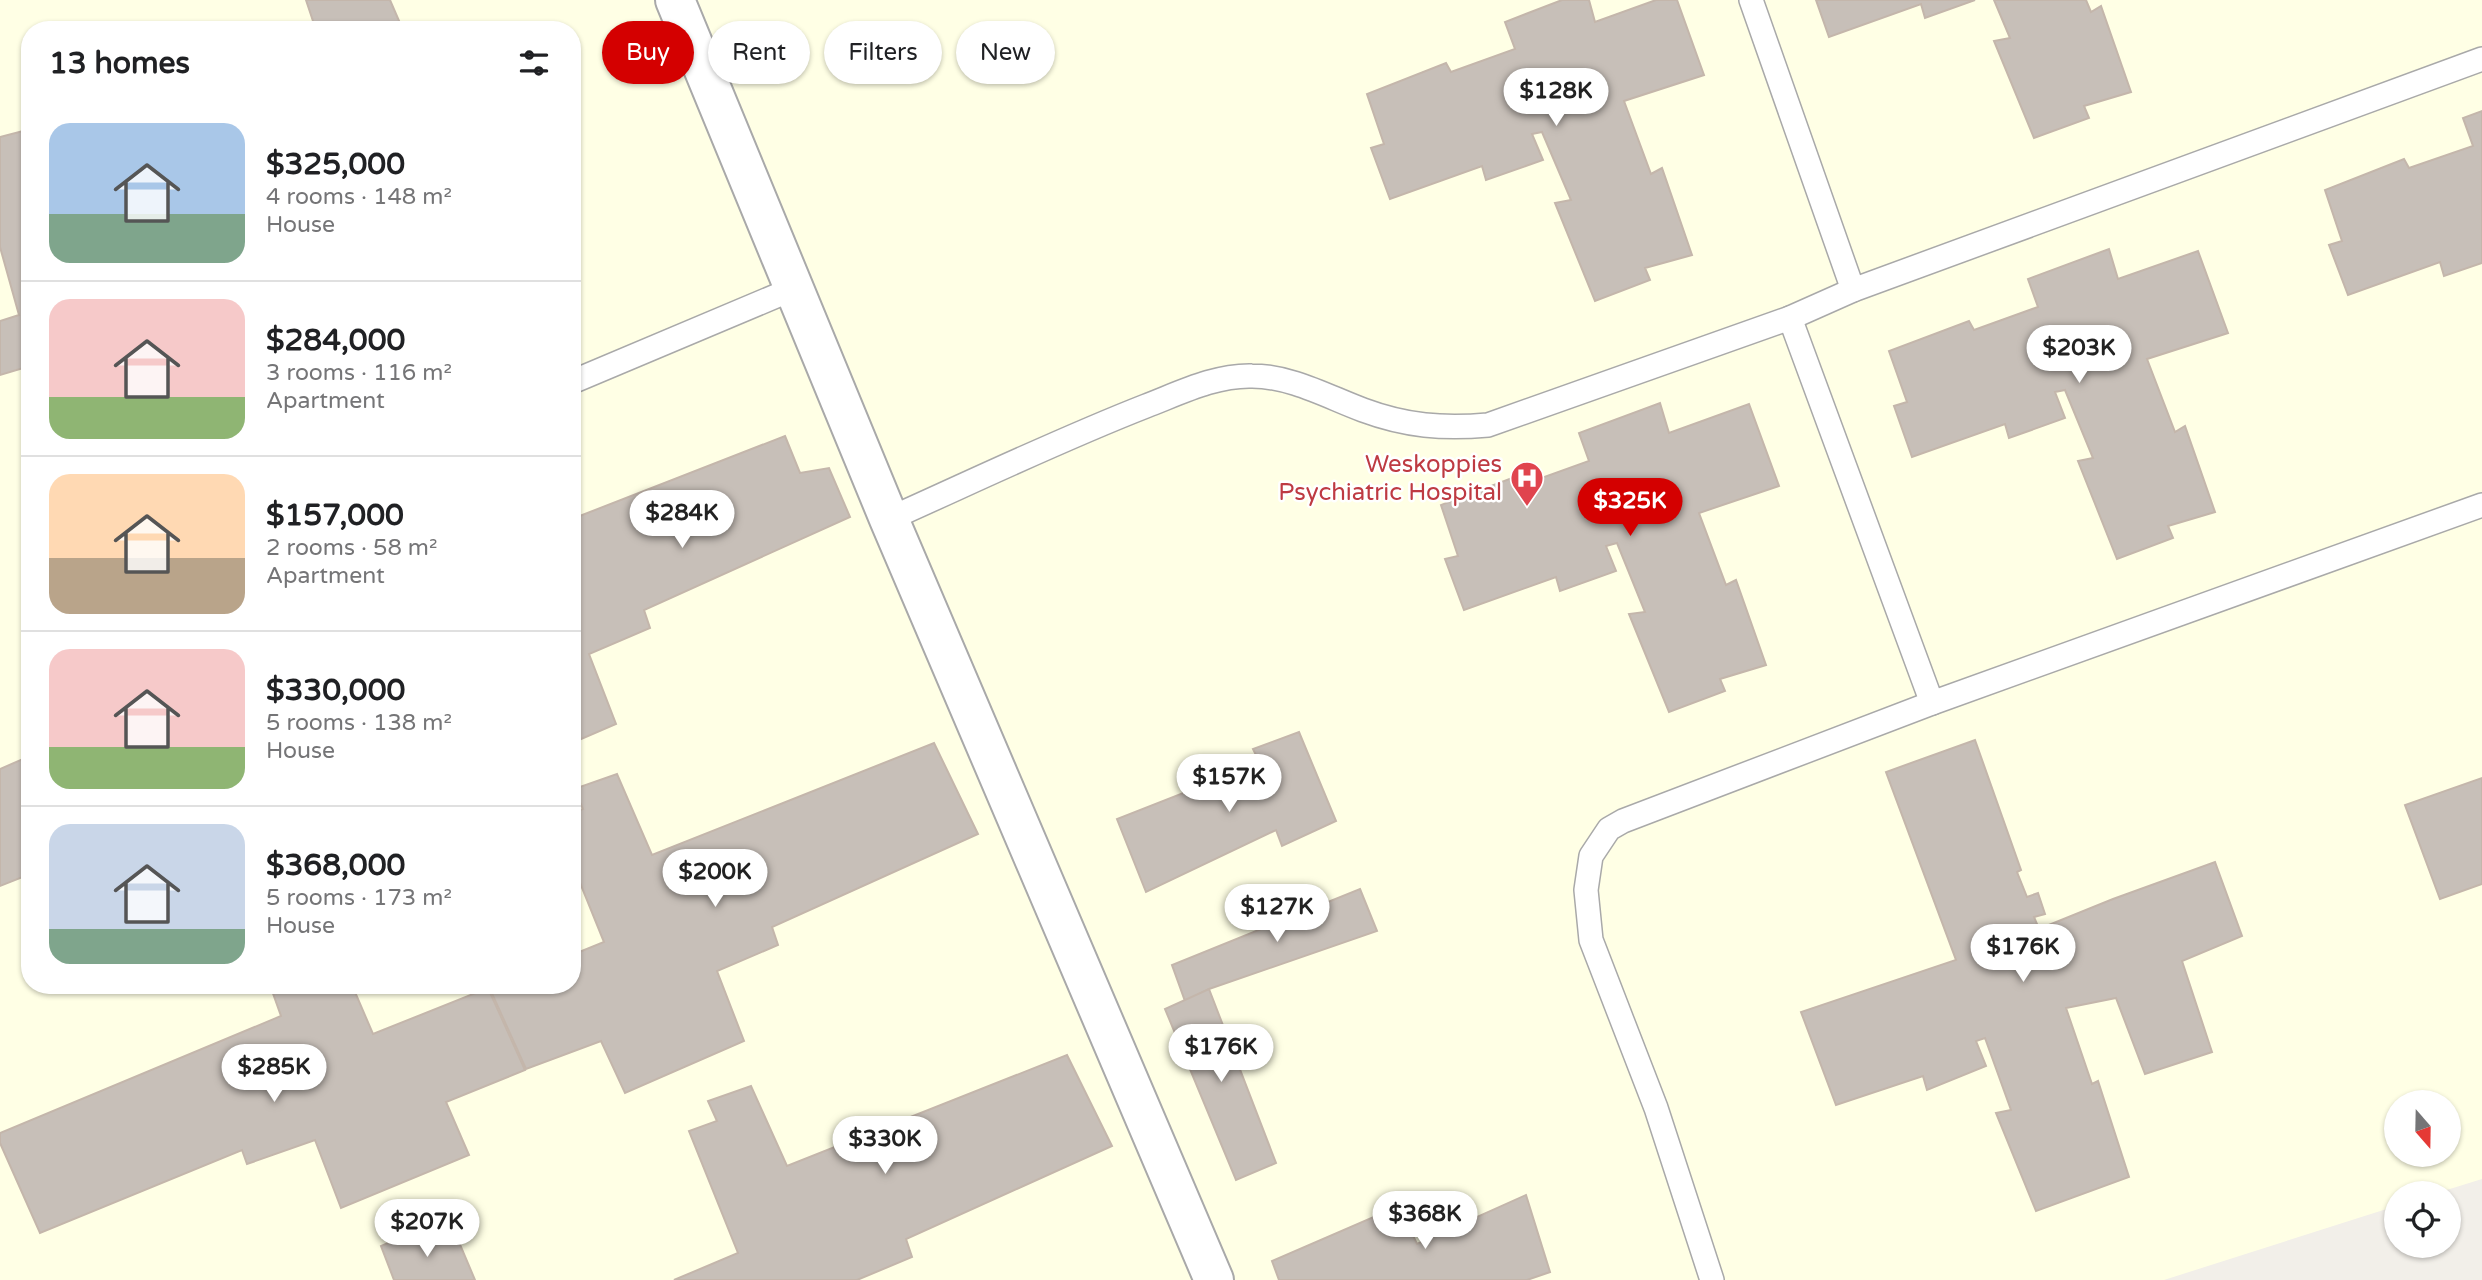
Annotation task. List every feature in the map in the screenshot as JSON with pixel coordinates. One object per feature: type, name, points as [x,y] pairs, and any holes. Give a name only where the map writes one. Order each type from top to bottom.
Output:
[{"type":"street","points":[[675,0],[889,519],[1214,1280]]},
{"type":"lane","points":[[1751,0],[1853,290]]},
{"type":"lane","points":[[889,519],[1118,416],[1211,381],[1253,376],[1305,387],[1365,411],[1403,422],[1450,428],[1488,425],[1790,318],[1853,290],[2482,59]]},
{"type":"lane","points":[[581,378],[795,288]]},
{"type":"lane","points":[[1790,318],[1932,703]]},
{"type":"lane","points":[[1712,1280],[1656,1108],[1591,940],[1586,890],[1591,856],[1609,829],[1623,821],[1932,703],[2482,505]]},
{"type":"shaded area","name":"Weskoppies Psychiatric Hospital","points":[[0,0],[2482,0],[2482,1179],[2461,1186],[2461,1181],[2384,1181],[2384,1210],[2164,1280],[0,1280]]},
{"type":"building","points":[[306,0],[390,0],[399,21],[313,21]]},
{"type":"building","points":[[1562,0],[1589,0],[1595,22],[1656,0],[1677,0],[1704,75],[1624,101],[1651,174],[1662,168],[1692,255],[1645,268],[1650,280],[1595,301],[1555,203],[1571,200],[1542,132],[1532,134],[1543,160],[1486,180],[1482,166],[1390,199],[1371,148],[1384,144],[1367,94],[1446,63],[1451,72],[1515,49],[1505,22]]},
{"type":"building","points":[[1816,0],[1975,0],[1925,18],[1921,4],[1829,37]]},
{"type":"building","points":[[1994,0],[2086,0],[2091,12],[2101,6],[2131,92],[2084,106],[2089,118],[2034,138],[1994,41],[2010,38]]},
{"type":"building","points":[[2482,111],[2482,263],[2444,276],[2440,262],[2348,295],[2329,245],[2342,241],[2325,190],[2404,159],[2409,168],[2473,146],[2463,118]]},
{"type":"building","points":[[21,132],[21,369],[0,375],[0,321],[19,315],[0,247],[0,137]]},
{"type":"building","points":[[2109,249],[2118,279],[2198,251],[2228,333],[2147,359],[2175,432],[2185,426],[2215,512],[2168,526],[2173,538],[2117,559],[2078,461],[2093,458],[2065,390],[2055,392],[2065,418],[2009,438],[2005,424],[1912,457],[1894,406],[1907,402],[1889,351],[1969,321],[1974,330],[2038,307],[2028,279]]},
{"type":"building","points":[[1660,403],[1669,433],[1749,404],[1779,486],[1699,513],[1726,585],[1736,580],[1766,665],[1720,679],[1725,691],[1669,712],[1629,614],[1645,612],[1617,543],[1606,546],[1616,571],[1560,591],[1556,577],[1464,610],[1445,559],[1458,556],[1441,505],[1520,475],[1525,484],[1589,461],[1579,433]]},
{"type":"building","points":[[785,436],[800,473],[829,468],[850,517],[644,610],[650,628],[589,654],[616,724],[581,739],[581,515]]},
{"type":"building","points":[[1299,732],[1336,821],[1282,846],[1276,830],[1146,892],[1117,819],[1260,763],[1253,749]]},
{"type":"building","points":[[1975,740],[2021,870],[2017,872],[2027,897],[2038,893],[2045,914],[2034,917],[2039,929],[2215,862],[2242,936],[2182,961],[2212,1052],[2145,1074],[2116,998],[2066,1008],[2092,1084],[2098,1081],[2129,1177],[2036,1211],[1996,1113],[2011,1110],[1985,1038],[1976,1041],[1986,1066],[1927,1090],[1923,1076],[1836,1105],[1801,1012],[1956,960],[1886,772]]},
{"type":"building","points":[[934,743],[978,834],[772,927],[778,945],[717,971],[744,1041],[625,1093],[601,1041],[526,1069],[492,994],[581,994],[581,951],[604,942],[581,885],[581,787],[617,774],[652,855]]},
{"type":"building","points":[[21,760],[21,878],[0,886],[0,769]]},
{"type":"building","points":[[2482,778],[2482,884],[2440,899],[2405,805]]},
{"type":"building","points":[[1360,889],[1377,931],[1209,989],[1185,1001],[1172,965]]},
{"type":"building","points":[[1209,989],[1276,1163],[1236,1180],[1165,1009]]},
{"type":"building","points":[[273,994],[356,994],[373,1034],[473,994],[491,994],[525,1070],[446,1102],[469,1155],[341,1208],[315,1140],[247,1164],[242,1150],[40,1233],[0,1143],[0,1133],[281,1016]]},
{"type":"building","points":[[1067,1055],[1112,1146],[906,1239],[912,1257],[857,1280],[674,1280],[738,1253],[689,1131],[717,1121],[708,1101],[751,1086],[787,1166]]},
{"type":"building","points":[[1526,1195],[1550,1272],[1527,1280],[1279,1280],[1272,1261],[1399,1206],[1417,1244]]},
{"type":"building","points":[[420,1229],[428,1247],[456,1235],[475,1280],[394,1280],[381,1246]]},
{"type":"place","name":"Weskoppies Psychiatric Hospital","points":[[1527,508]]}]
